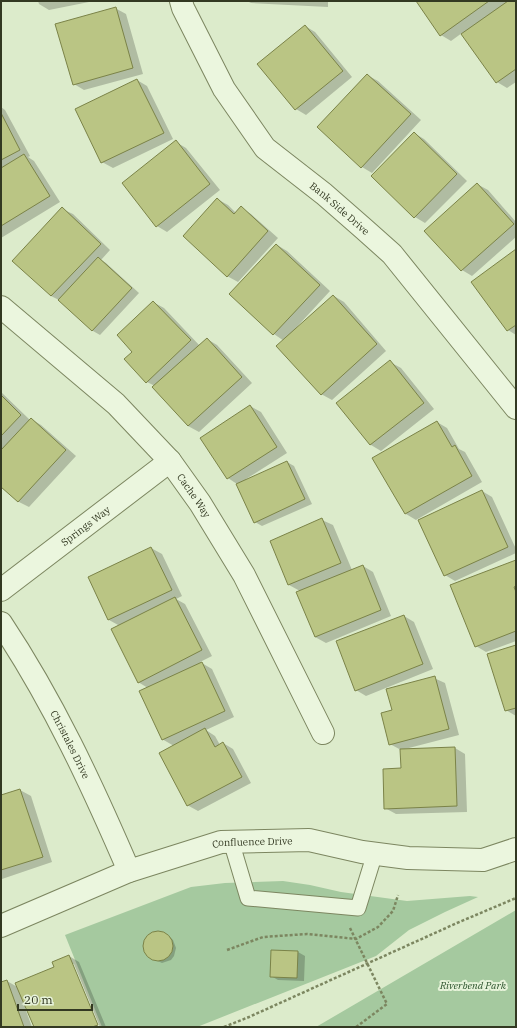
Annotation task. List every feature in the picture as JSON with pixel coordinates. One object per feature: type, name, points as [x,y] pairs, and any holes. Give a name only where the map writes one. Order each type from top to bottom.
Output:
[{"type":"street","name":"Bank Side Drive","points":[[181,1],[183,8],[224,89],[265,148],[359,224],[392,254],[516,408]]},
{"type":"street","name":"Cache Way","points":[[1,307],[116,404],[170,461],[200,503],[244,574],[323,732]]},
{"type":"street","name":"Springs Way","points":[[1,590],[170,461]]},
{"type":"street","name":"Christales Drive","points":[[1,623],[38,682],[66,734],[97,797],[129,871]]},
{"type":"street","name":"Confluence Drive","points":[[1,926],[129,871],[221,842],[309,840],[408,858],[483,860],[516,849]]},
{"type":"lane","points":[[231,842],[248,898],[358,908],[375,853]]},
{"type":"path","points":[[227,950],[263,937],[307,934],[356,939],[378,927],[393,911],[398,895]]},
{"type":"path","points":[[224,1027],[516,898]]},
{"type":"path","points":[[348,924],[387,1004],[356,1027]]},
{"type":"green space","points":[[283,881],[341,892],[407,901],[470,896],[478,897],[409,930],[376,956],[197,1027],[102,1027],[65,935],[191,887],[225,883]]},
{"type":"green space","name":"Riverbend Park","points":[[516,910],[516,1027],[316,1027]]},
{"type":"building","points":[[416,1],[489,1],[440,36]]},
{"type":"building","points":[[508,1],[516,1],[516,69],[496,83],[461,34]]},
{"type":"building","points":[[116,7],[133,68],[73,85],[55,24]]},
{"type":"building","points":[[305,25],[343,71],[295,110],[257,64]]},
{"type":"building","points":[[367,74],[411,114],[361,168],[317,127]]},
{"type":"building","points":[[137,79],[164,133],[101,163],[75,109]]},
{"type":"building","points":[[1,113],[20,150],[1,160]]},
{"type":"building","points":[[414,132],[457,174],[414,218],[371,176]]},
{"type":"building","points":[[176,140],[210,184],[156,227],[122,183]]},
{"type":"building","points":[[24,154],[50,196],[1,226],[1,168]]},
{"type":"building","points":[[477,183],[514,224],[461,271],[424,231]]},
{"type":"building","points":[[217,198],[234,214],[241,206],[268,231],[227,277],[183,236]]},
{"type":"building","points":[[62,207],[101,244],[51,296],[12,261]]},
{"type":"building","points":[[276,244],[320,285],[273,335],[229,294]]},
{"type":"building","points":[[516,249],[516,325],[507,331],[471,282]]},
{"type":"building","points":[[98,257],[132,288],[92,331],[58,300]]},
{"type":"building","points":[[333,295],[377,344],[321,395],[276,346]]},
{"type":"building","points":[[153,301],[191,340],[146,383],[124,359],[132,352],[117,335]]},
{"type":"building","points":[[207,338],[242,377],[188,426],[152,387]]},
{"type":"building","points":[[390,360],[424,403],[370,445],[336,403]]},
{"type":"building","points":[[1,395],[21,415],[1,436]]},
{"type":"building","points":[[250,405],[277,447],[227,479],[200,438]]},
{"type":"building","points":[[31,418],[66,450],[18,502],[1,487],[1,450]]},
{"type":"building","points":[[437,421],[452,447],[455,445],[472,476],[405,514],[372,458]]},
{"type":"building","points":[[287,461],[305,499],[254,523],[236,484]]},
{"type":"building","points":[[482,490],[508,547],[444,576],[418,520]]},
{"type":"building","points":[[322,518],[341,563],[288,585],[270,541]]},
{"type":"building","points":[[151,547],[172,590],[108,620],[88,577]]},
{"type":"building","points":[[516,560],[516,586],[514,587],[516,592],[516,631],[475,647],[450,585]]},
{"type":"building","points":[[363,565],[381,610],[315,637],[296,592]]},
{"type":"building","points":[[175,597],[202,650],[138,683],[111,629]]},
{"type":"building","points":[[404,615],[423,664],[355,691],[336,641]]},
{"type":"building","points":[[516,645],[516,708],[505,711],[487,654]]},
{"type":"building","points":[[202,662],[225,711],[162,740],[139,691]]},
{"type":"building","points":[[435,676],[449,729],[389,745],[381,713],[392,710],[386,689]]},
{"type":"building","points":[[205,728],[215,747],[223,742],[242,777],[187,806],[159,753]]},
{"type":"building","points":[[455,747],[457,806],[384,809],[383,769],[401,768],[400,749]]},
{"type":"building","points":[[20,789],[43,857],[1,870],[1,795]]},
{"type":"building","points":[[158,931],[164,932],[172,940],[172,952],[164,960],[158,961],[152,960],[144,952],[143,946],[144,940],[152,932]]},
{"type":"building","points":[[271,950],[298,951],[297,978],[270,977]]},
{"type":"building","points":[[69,955],[98,1025],[92,1027],[34,1027],[15,983],[54,967],[52,962]]},
{"type":"building","points":[[7,980],[24,1027],[1,1027],[1,982]]}]
